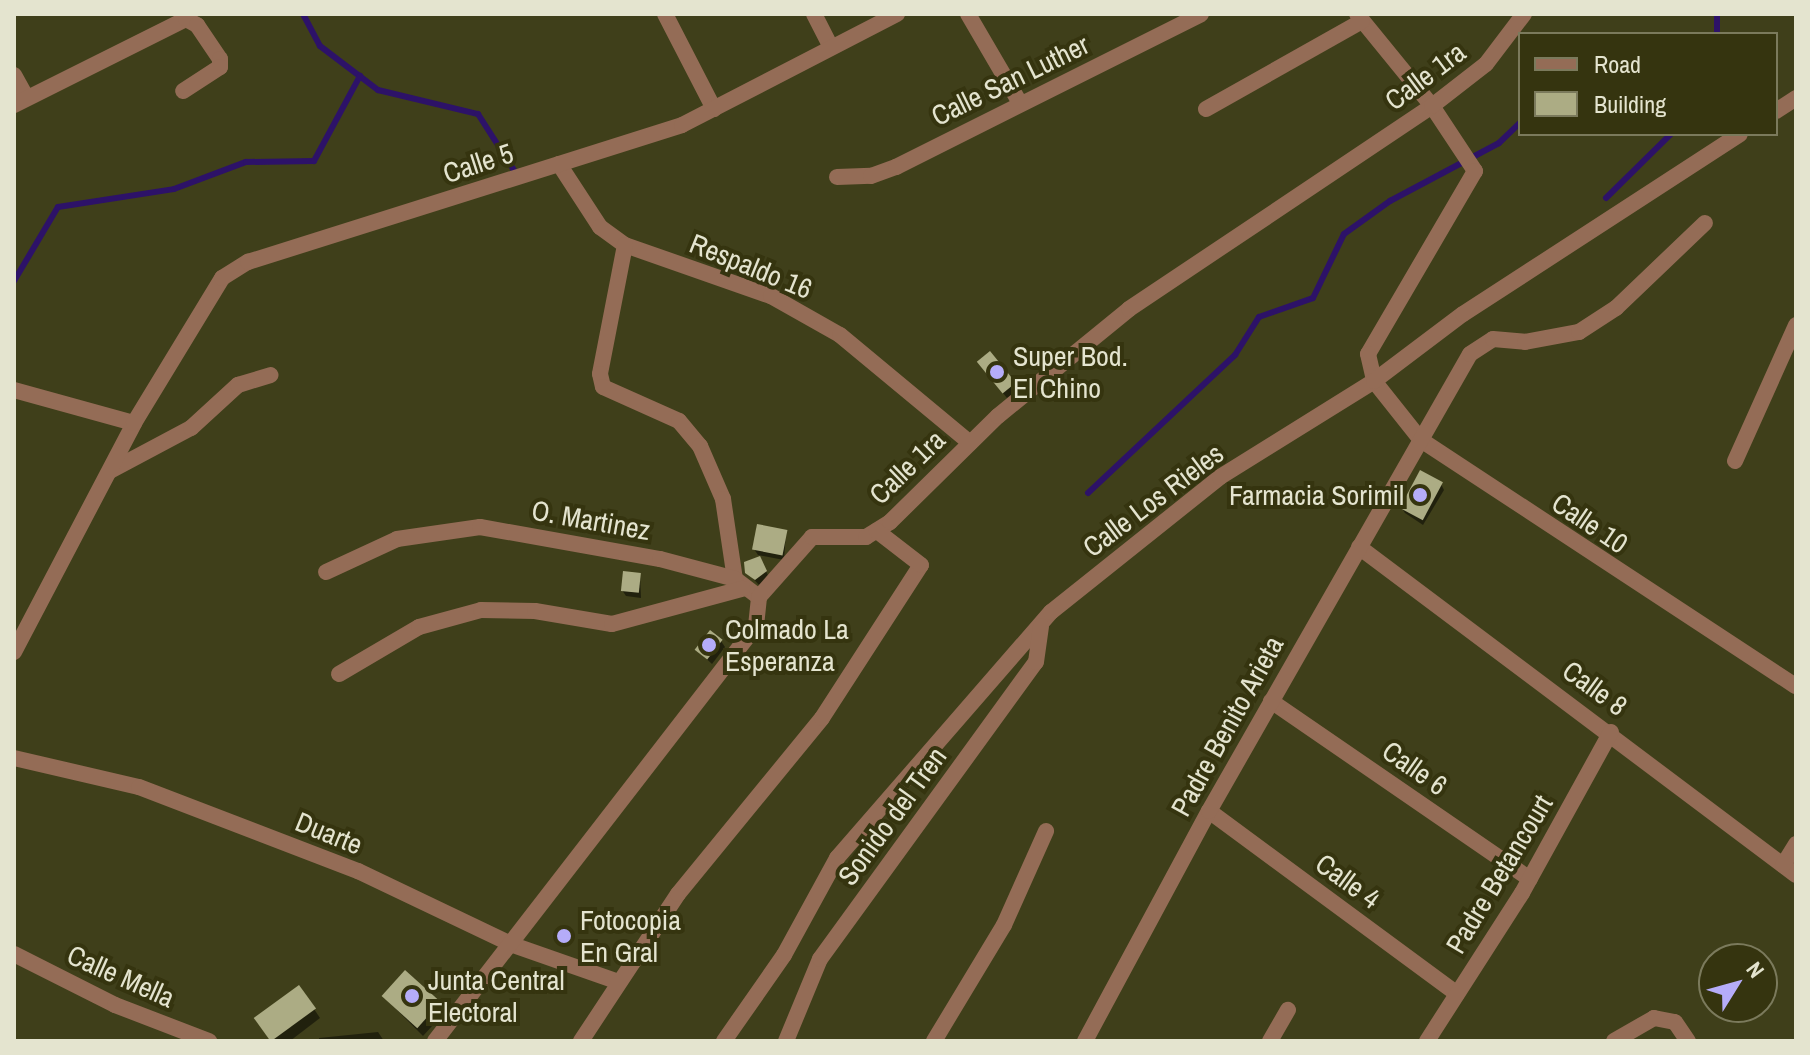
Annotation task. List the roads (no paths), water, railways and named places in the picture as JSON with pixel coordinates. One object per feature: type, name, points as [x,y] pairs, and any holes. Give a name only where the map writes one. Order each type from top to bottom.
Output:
[{"type":"street","points":[[665,14],[714,109]]},
{"type":"street","points":[[814,14],[831,47]]},
{"type":"street","name":"Calle 5","points":[[14,652],[134,423],[222,278],[248,262],[682,125],[897,14]]},
{"type":"street","points":[[968,14],[1020,103]]},
{"type":"street","name":"Calle San Luther","points":[[837,177],[871,176],[896,167],[1201,14]]},
{"type":"street","name":"Calle 1ra","points":[[435,1041],[513,945],[756,626],[759,597],[812,537],[866,537],[877,531],[970,443],[1129,309],[1432,106],[1486,64],[1524,14]]},
{"type":"street","points":[[1206,109],[1360,18],[1432,106],[1475,171],[1368,354],[1374,381]]},
{"type":"street","points":[[14,75],[21,101],[186,19],[197,25],[220,59],[220,67],[183,91]]},
{"type":"street","points":[[1778,110],[1796,98]]},
{"type":"street","name":"Calle Los Rieles","points":[[724,1041],[784,955],[837,858],[1051,612],[1220,477],[1374,381],[1463,314],[1737,136]]},
{"type":"street","name":"Respaldo 16","points":[[559,164],[600,227],[625,245],[771,296],[840,335],[970,443]]},
{"type":"street","name":"Padre Benito Arieta","points":[[1085,1041],[1209,811],[1470,354],[1493,339],[1525,342],[1579,332],[1616,308],[1705,223]]},
{"type":"street","points":[[339,674],[419,627],[481,610],[535,611],[612,624],[738,584],[723,499],[700,446],[679,421],[603,387],[600,374],[625,245]]},
{"type":"street","points":[[1735,461],[1790,368],[1796,325]]},
{"type":"street","points":[[110,471],[191,428],[238,385],[271,375]]},
{"type":"street","name":"Calle 10","points":[[1374,381],[1421,440],[1626,579],[1796,686]]},
{"type":"street","points":[[14,390],[134,423]]},
{"type":"street","name":"O. Martinez","points":[[326,572],[397,539],[480,527],[660,559],[738,584],[759,597]]},
{"type":"street","points":[[581,1041],[616,981],[678,894],[822,718],[921,565],[877,531]]},
{"type":"street","name":"Calle 8","points":[[1359,547],[1611,732],[1790,870]]},
{"type":"street","name":"Sonido del Tren","points":[[786,1041],[820,959],[1036,662],[1041,626]]},
{"type":"street","name":"Calle 6","points":[[1271,701],[1530,879]]},
{"type":"street","name":"Padre Betancourt","points":[[1427,1041],[1530,879],[1611,732]]},
{"type":"street","name":"Duarte","points":[[14,758],[139,787],[358,871],[513,945],[616,981]]},
{"type":"street","name":"Calle 4","points":[[1209,811],[1457,994]]},
{"type":"street","points":[[934,1041],[1004,925],[1046,831]]},
{"type":"street","points":[[1790,870],[1796,844]]},
{"type":"street","name":"Calle Mella","points":[[14,954],[115,1005],[209,1041]]},
{"type":"street","points":[[1270,1041],[1288,1010]]},
{"type":"street","points":[[1614,1041],[1654,1018],[1675,1022],[1688,1041]]},
{"type":"waterway","points":[[303,14],[320,46],[378,90],[478,114],[517,175]]},
{"type":"waterway","points":[[1717,14],[1717,32]]},
{"type":"waterway","points":[[14,281],[58,207],[174,189],[246,162],[314,161],[360,76]]},
{"type":"waterway","points":[[1088,493],[1235,355],[1259,317],[1313,298],[1344,234],[1390,201],[1499,143],[1518,125]]},
{"type":"waterway","points":[[1606,198],[1669,136]]},
{"type":"place","name":"Super Bod. El Chino","points":[[997,372]]},
{"type":"place","name":"Farmacia Sorimil","points":[[1420,495]]},
{"type":"place","name":"Colmado La Esperanza","points":[[709,645]]},
{"type":"place","name":"Fotocopia En Gral","points":[[564,936]]},
{"type":"place","name":"Junta Central Electoral","points":[[412,996]]}]
